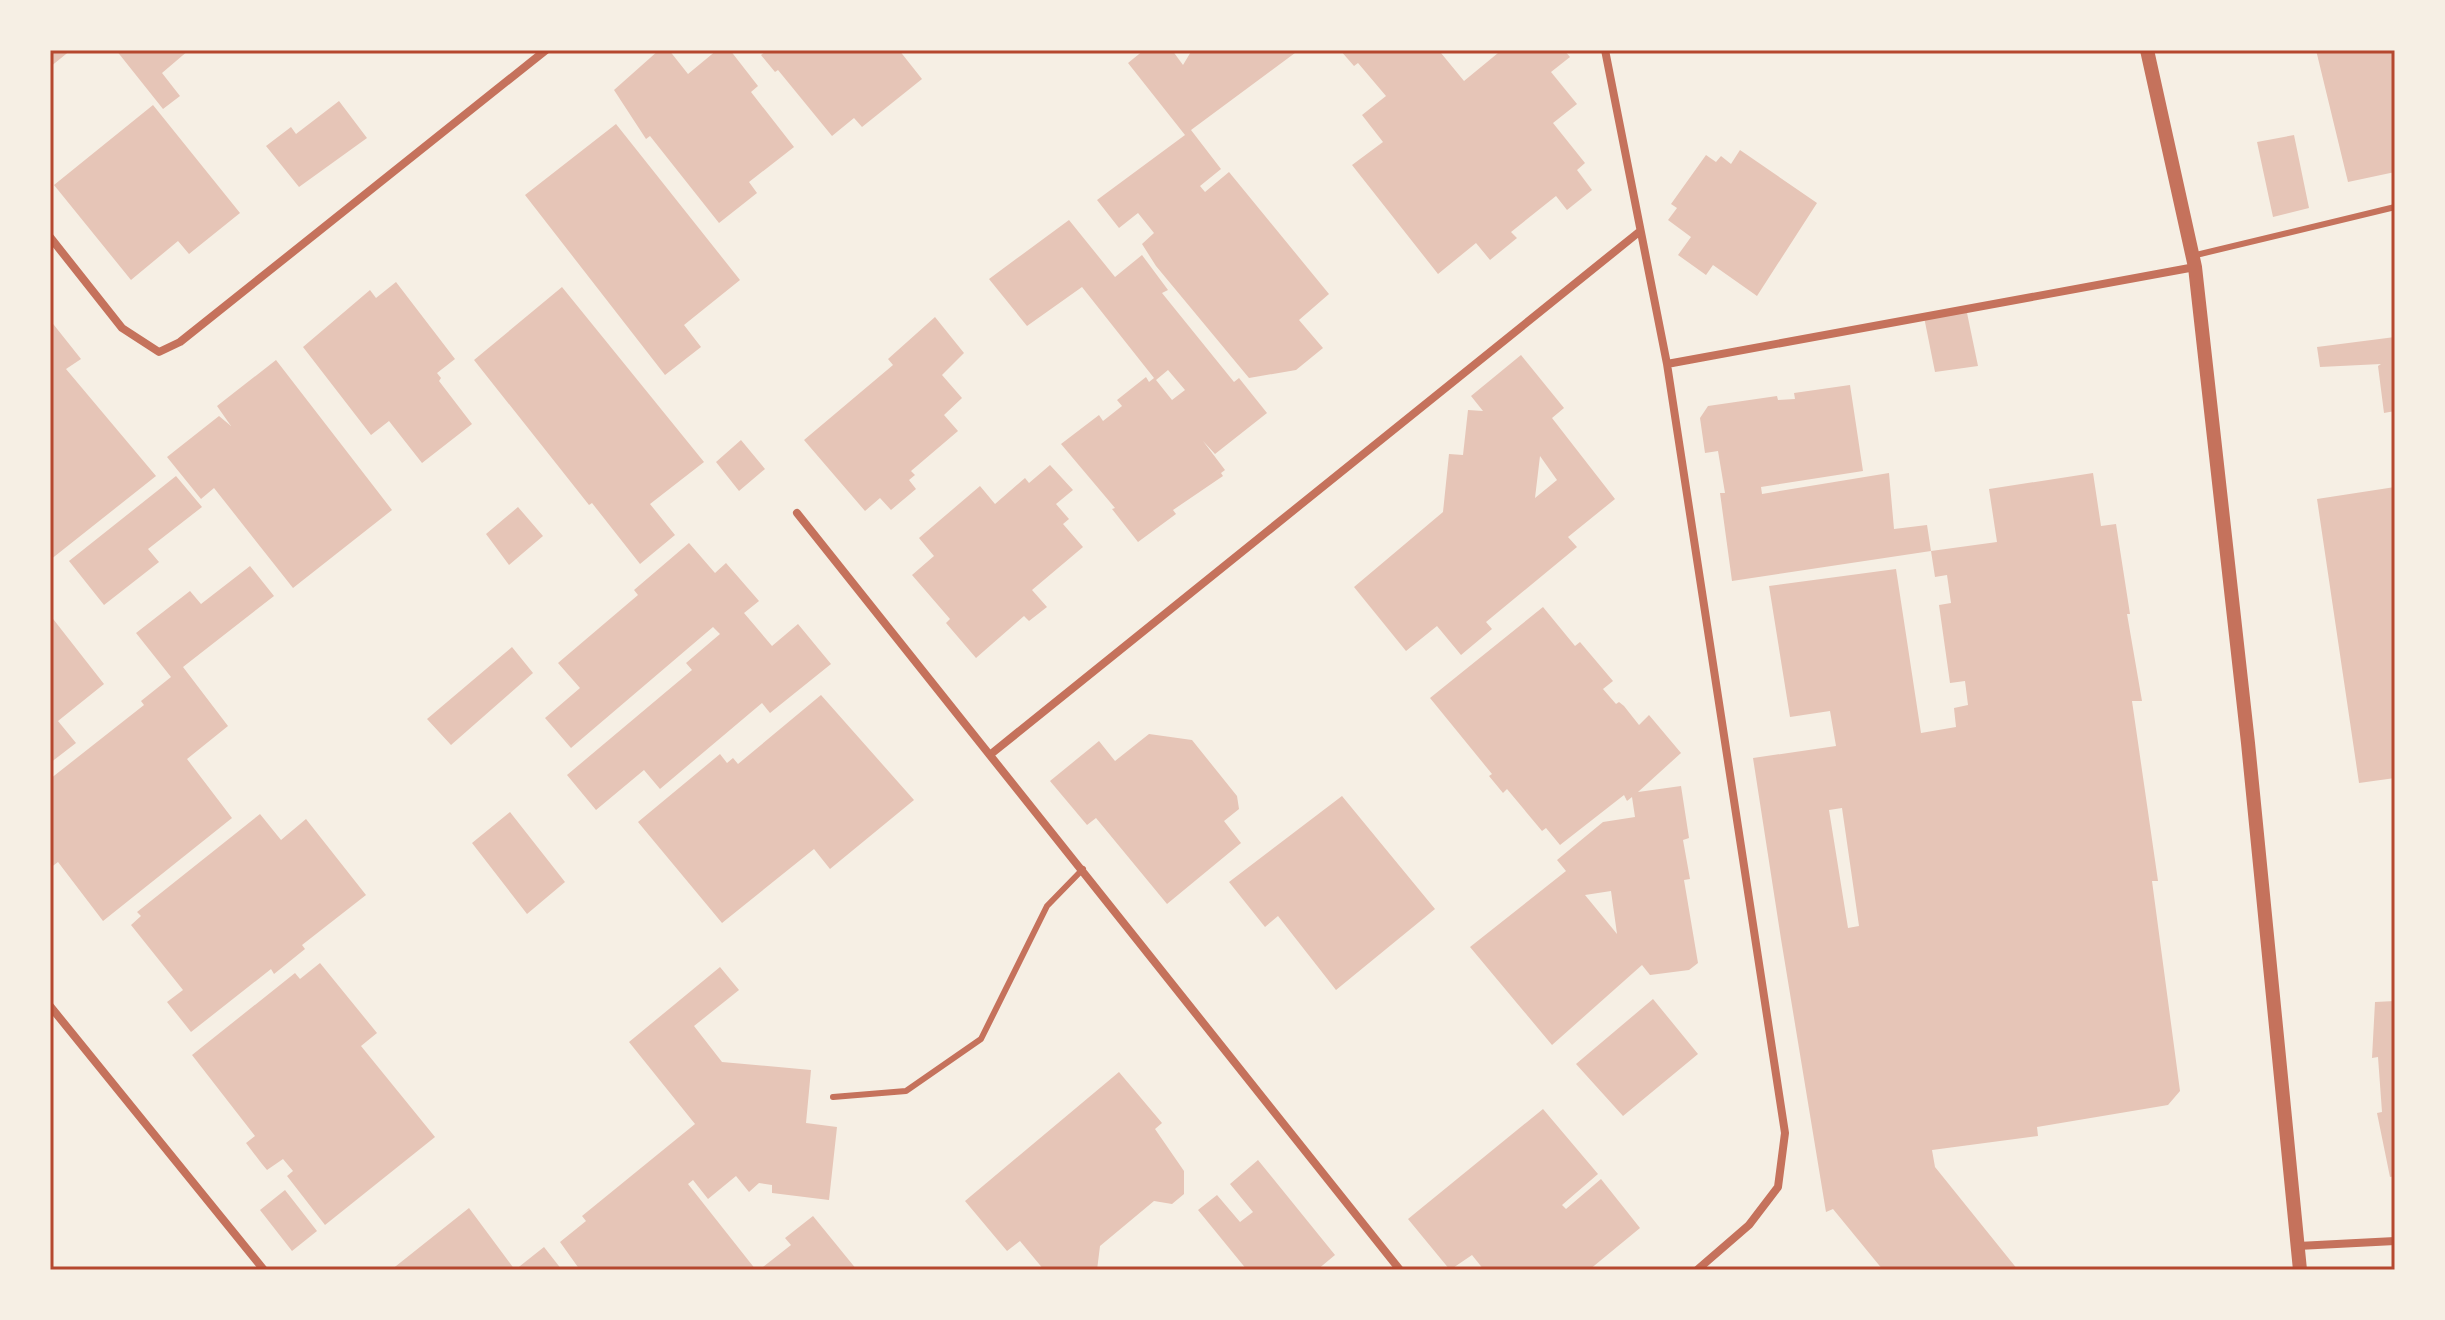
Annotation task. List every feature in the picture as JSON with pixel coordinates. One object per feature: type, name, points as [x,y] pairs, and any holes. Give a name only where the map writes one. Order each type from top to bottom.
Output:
[{"type":"street","points":[[50,237],[122,328],[159,352],[180,342],[546,50]]},
{"type":"street","points":[[1605,50],[1667,364],[1785,1133],[1778,1187],[1749,1225],[1697,1270]]},
{"type":"street","points":[[2147,50],[2194,262],[2248,743],[2300,1270]]},
{"type":"street","points":[[991,754],[1639,232]]},
{"type":"street","points":[[1667,364],[2194,262]]},
{"type":"street","points":[[797,513],[1400,1270]]},
{"type":"street","points":[[50,1006],[264,1270]]},
{"type":"street","points":[[2298,1246],[2395,1241]]},
{"type":"lane","points":[[2194,262],[2395,207]]},
{"type":"lane","points":[[833,1097],[906,1091],[981,1039],[1047,906],[1083,869]]},
{"type":"building","points":[[50,50],[71,50],[50,67]]},
{"type":"building","points":[[116,50],[189,50],[162,73],[180,96],[163,109]]},
{"type":"building","points":[[659,50],[669,50],[688,74],[717,50],[730,50],[758,86],[751,92],[794,147],[749,182],[757,193],[719,223],[650,136],[646,139],[614,90]]},
{"type":"building","points":[[768,50],[899,50],[922,79],[862,127],[854,118],[832,136],[778,70],[775,72],[761,55]]},
{"type":"building","points":[[1144,50],[1172,50],[1183,65],[1192,50],[1299,50],[1191,130],[1221,169],[1200,186],[1205,192],[1229,172],[1329,294],[1299,320],[1323,348],[1296,370],[1249,378],[1156,266],[1142,244],[1154,233],[1138,213],[1119,228],[1097,200],[1185,135],[1128,63]]},
{"type":"building","points":[[1340,50],[1444,50],[1441,53],[1464,81],[1498,53],[1496,50],[1564,50],[1570,57],[1551,72],[1577,104],[1553,123],[1585,163],[1577,170],[1592,190],[1567,210],[1556,196],[1511,232],[1517,238],[1490,260],[1476,243],[1438,274],[1352,165],[1383,142],[1362,115],[1386,96],[1358,63],[1354,66]]},
{"type":"building","points":[[2316,50],[2395,50],[2395,172],[2348,182]]},
{"type":"building","points":[[339,101],[367,138],[299,187],[266,146],[291,127],[296,134]]},
{"type":"building","points":[[153,105],[240,213],[189,254],[178,241],[131,280],[54,185]]},
{"type":"building","points":[[616,124],[740,280],[684,325],[701,347],[665,375],[525,195]]},
{"type":"building","points":[[2294,135],[2309,208],[2273,217],[2257,142]]},
{"type":"building","points":[[1740,150],[1817,203],[1757,296],[1713,265],[1706,275],[1678,255],[1691,237],[1668,220],[1677,208],[1671,204],[1706,155],[1716,162],[1721,156],[1731,164]]},
{"type":"building","points":[[1069,220],[1115,277],[1142,255],[1168,290],[1162,293],[1234,382],[1239,378],[1267,413],[1215,454],[1203,441],[1225,470],[1221,473],[1223,476],[1173,510],[1176,514],[1138,542],[1112,509],[1115,508],[1061,444],[1099,415],[1103,421],[1122,406],[1117,400],[1146,377],[1149,382],[1154,378],[1082,287],[1027,326],[989,279]],"holes":[[[1168,370],[1185,390],[1172,400],[1156,380]]]},
{"type":"building","points":[[396,282],[455,359],[437,373],[441,378],[439,381],[472,424],[422,463],[389,421],[371,435],[303,347],[370,290],[376,298]]},
{"type":"building","points":[[562,287],[704,462],[650,504],[675,535],[640,564],[474,360]]},
{"type":"building","points":[[1966,308],[1978,366],[1935,372],[1924,317]]},
{"type":"building","points":[[935,317],[964,353],[942,375],[962,398],[944,415],[958,431],[911,471],[915,475],[909,480],[916,489],[891,510],[880,498],[865,511],[804,440],[893,365],[888,359]]},
{"type":"building","points":[[50,320],[81,359],[66,369],[156,476],[50,560]]},
{"type":"building","points":[[2395,337],[2395,411],[2384,413],[2378,366],[2381,364],[2320,367],[2317,347]]},
{"type":"building","points":[[1521,355],[1564,408],[1552,418],[1615,499],[1568,537],[1577,547],[1486,622],[1492,629],[1461,655],[1437,626],[1406,651],[1354,587],[1443,512],[1449,454],[1463,455],[1468,410],[1483,411],[1471,396]],"holes":[[[1540,456],[1557,480],[1535,498]]]},
{"type":"building","points":[[276,360],[392,510],[293,588],[214,488],[201,499],[167,457],[219,416],[231,426],[217,406]]},
{"type":"building","points":[[1850,385],[1863,471],[1761,487],[1762,494],[1889,473],[1894,529],[1927,525],[1931,551],[1732,581],[1720,493],[1725,493],[1718,451],[1705,453],[1700,418],[1708,406],[1777,396],[1778,400],[1795,399],[1794,393]]},
{"type":"building","points":[[741,440],[765,469],[739,491],[716,462]]},
{"type":"building","points":[[1050,465],[1073,490],[1056,504],[1069,519],[1063,524],[1083,547],[1032,590],[1047,607],[1029,621],[1024,616],[976,658],[946,623],[950,619],[912,575],[934,556],[919,538],[980,486],[995,504],[1025,478],[1029,483]]},
{"type":"building","points":[[2093,473],[2101,526],[2116,524],[2142,701],[2132,701],[2158,881],[2152,881],[2180,1091],[2168,1105],[2037,1127],[2038,1136],[1932,1150],[1935,1167],[2018,1270],[1883,1270],[1833,1209],[1826,1212],[1753,758],[1836,746],[1830,711],[1790,717],[1769,586],[1896,569],[1921,733],[1956,727],[1954,708],[1968,705],[1965,681],[1950,683],[1939,605],[1951,603],[1947,575],[1935,577],[1931,551],[1997,542],[1989,489]],"holes":[[[1842,808],[1859,926],[1848,928],[1829,810]]]},
{"type":"building","points":[[176,476],[202,507],[148,549],[159,562],[104,605],[69,561]]},
{"type":"building","points":[[2395,487],[2395,778],[2359,783],[2317,499]]},
{"type":"building","points":[[518,507],[543,536],[509,565],[486,534]]},
{"type":"building","points":[[689,543],[715,573],[726,563],[759,601],[744,613],[772,646],[798,624],[831,664],[770,713],[762,703],[660,789],[644,770],[596,810],[567,775],[692,670],[686,663],[720,634],[713,627],[571,748],[545,718],[580,688],[558,663],[638,595],[634,590]]},
{"type":"building","points":[[250,566],[274,596],[183,667],[228,726],[187,759],[232,818],[103,921],[58,862],[50,868],[50,779],[144,705],[141,701],[171,677],[136,633],[190,591],[201,604]]},
{"type":"building","points":[[1543,607],[1575,646],[1580,642],[1613,681],[1603,689],[1616,704],[1619,702],[1624,706],[1639,725],[1649,715],[1681,753],[1638,792],[1681,786],[1689,838],[1683,840],[1690,879],[1684,880],[1698,963],[1689,970],[1650,975],[1642,965],[1552,1045],[1470,947],[1566,871],[1557,860],[1603,822],[1635,817],[1632,797],[1627,801],[1624,795],[1560,845],[1546,828],[1542,831],[1507,789],[1503,793],[1489,776],[1492,774],[1430,698]],"holes":[[[1611,891],[1617,934],[1585,895]]]},
{"type":"building","points":[[50,615],[104,684],[58,721],[76,743],[50,763]]},
{"type":"building","points":[[512,647],[533,673],[451,745],[427,719]]},
{"type":"building","points":[[821,695],[914,800],[830,869],[814,849],[722,923],[638,822],[720,754],[727,763],[733,758],[738,764]]},
{"type":"building","points":[[1149,734],[1192,740],[1237,796],[1239,809],[1224,821],[1241,843],[1167,904],[1096,818],[1087,825],[1050,781],[1099,741],[1115,761]]},
{"type":"building","points":[[1342,796],[1435,909],[1336,990],[1278,916],[1265,927],[1229,882]]},
{"type":"building","points":[[510,812],[565,882],[527,914],[472,843]]},
{"type":"building","points":[[260,814],[281,840],[306,819],[366,895],[302,945],[305,949],[274,974],[271,969],[191,1032],[167,1002],[183,990],[131,925],[141,916],[137,912]]},
{"type":"building","points":[[320,963],[377,1033],[361,1046],[435,1137],[325,1225],[287,1176],[293,1171],[283,1159],[267,1170],[262,1164],[246,1143],[255,1136],[192,1055],[295,973],[300,979]]},
{"type":"building","points":[[720,967],[739,990],[694,1026],[722,1062],[811,1070],[806,1123],[837,1127],[829,1200],[772,1193],[772,1185],[759,1183],[749,1192],[736,1176],[708,1199],[693,1180],[688,1184],[756,1270],[580,1270],[560,1242],[586,1221],[582,1216],[695,1124],[629,1042]]},
{"type":"building","points":[[1653,999],[1698,1054],[1623,1116],[1576,1064]]},
{"type":"building","points":[[2395,1001],[2395,1176],[2390,1177],[2377,1113],[2382,1112],[2378,1057],[2372,1058],[2375,1002]]},
{"type":"building","points":[[1119,1072],[1162,1123],[1155,1129],[1184,1171],[1184,1194],[1172,1204],[1154,1201],[1100,1246],[1097,1270],[1044,1270],[1020,1241],[1007,1251],[965,1201]]},
{"type":"building","points":[[1543,1109],[1598,1174],[1562,1205],[1566,1209],[1601,1179],[1640,1228],[1589,1270],[1484,1270],[1472,1255],[1450,1270],[1408,1219]]},
{"type":"building","points":[[1258,1160],[1335,1255],[1317,1270],[1247,1270],[1198,1210],[1217,1195],[1240,1222],[1253,1212],[1230,1184]]},
{"type":"building","points":[[285,1190],[317,1231],[292,1251],[260,1210]]},
{"type":"building","points":[[469,1208],[515,1270],[391,1270]]},
{"type":"building","points":[[813,1216],[857,1270],[759,1270],[791,1245],[785,1238]]},
{"type":"building","points":[[544,1247],[562,1270],[515,1270]]}]
